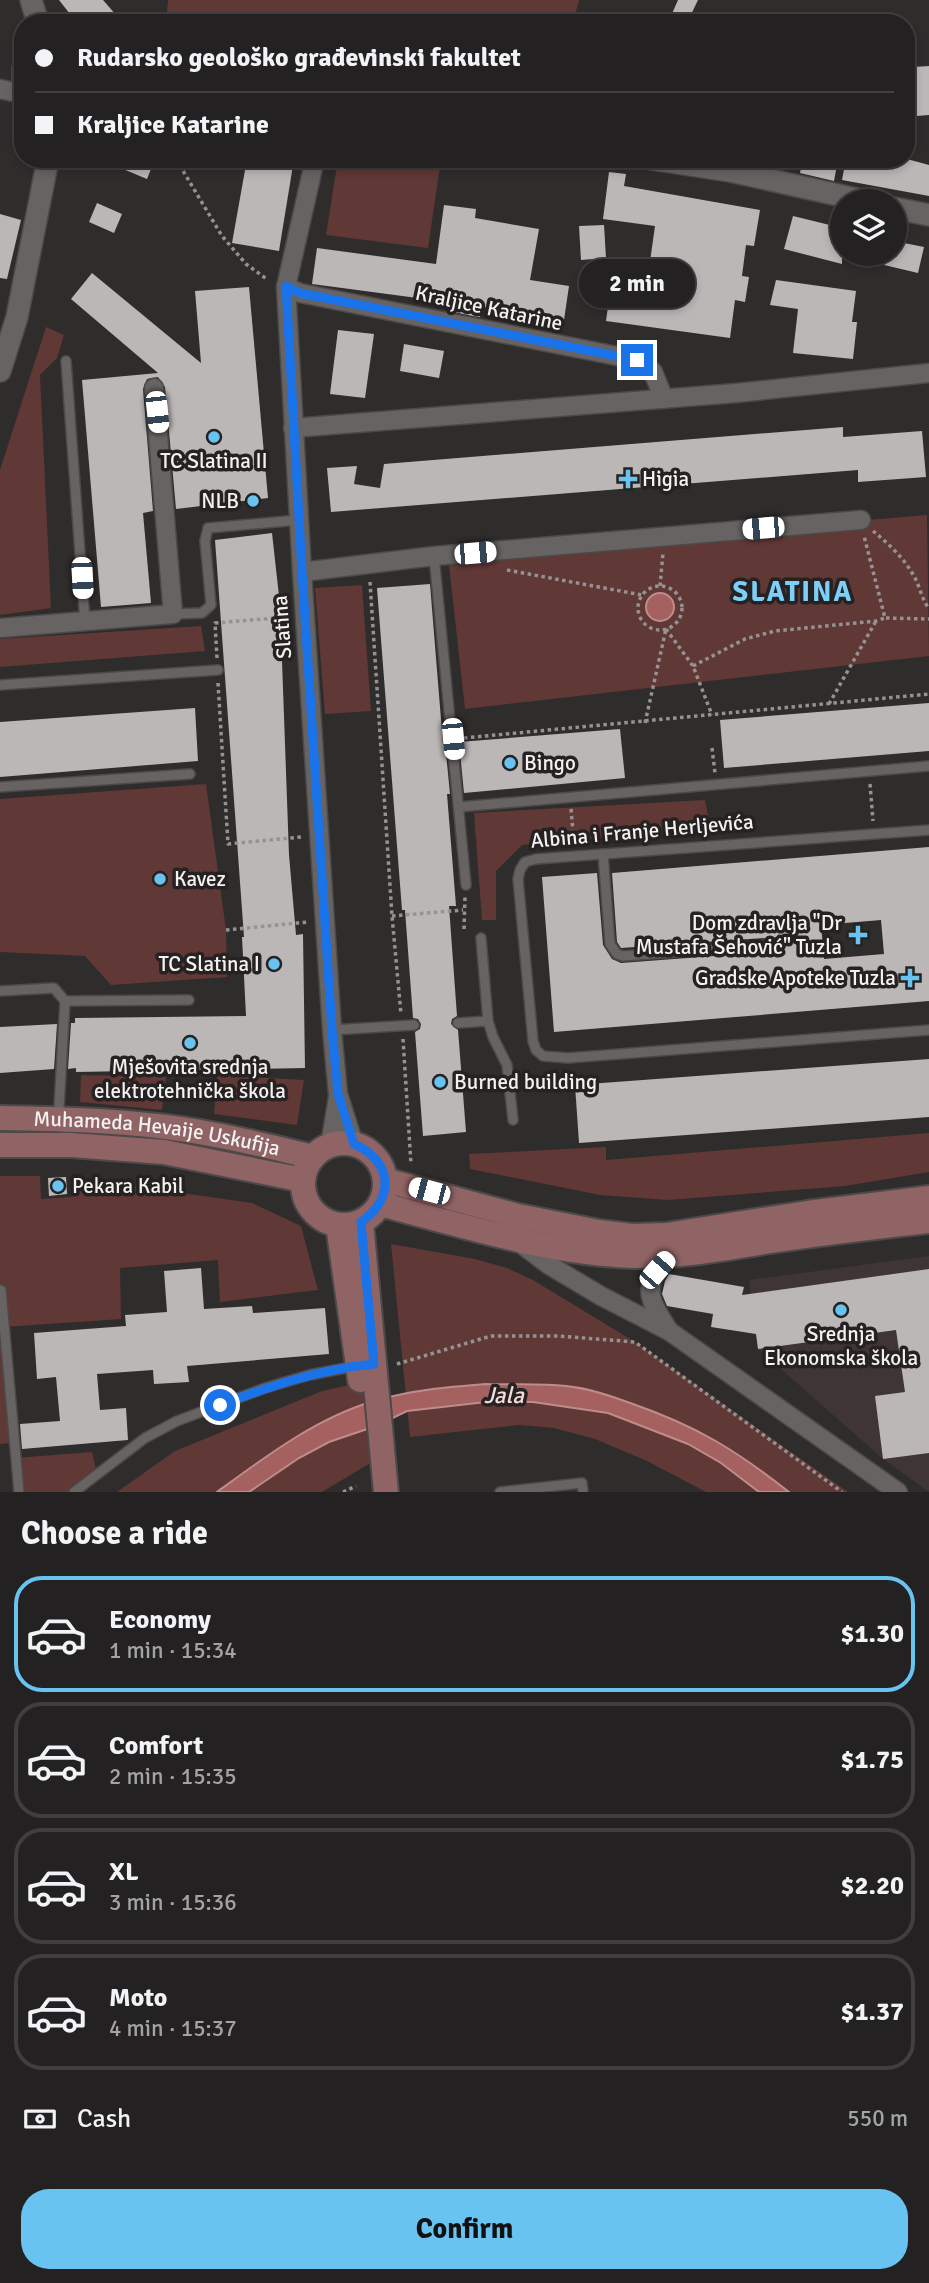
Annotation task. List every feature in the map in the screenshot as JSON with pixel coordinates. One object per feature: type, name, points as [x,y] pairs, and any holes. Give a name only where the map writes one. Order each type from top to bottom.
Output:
[{"type":"main road","name":"Muhameda Hevaije Uskufija","points":[[0,1118],[71,1119],[166,1127],[325,1157]]},
{"type":"main road","name":"Muhameda Hevaije Uskufija","points":[[0,1145],[71,1145],[164,1152],[325,1157]]},
{"type":"main road","points":[[365,1149],[382,1167],[385,1180],[380,1204],[372,1214],[350,1224],[326,1222],[308,1204],[304,1193],[325,1157],[365,1149]]},
{"type":"main road","points":[[385,1180],[518,1216],[632,1236],[666,1235],[807,1213],[929,1198]]},
{"type":"main road","points":[[380,1204],[515,1238],[597,1253],[668,1256],[929,1221]]},
{"type":"main road","points":[[350,1224],[375,1365],[370,1403],[373,1482]]},
{"type":"street","points":[[0,371],[8,316],[46,168]]},
{"type":"street","name":"Slatina","points":[[313,168],[286,286],[302,572],[338,1094],[325,1157]]},
{"type":"street","points":[[710,168],[830,193]]},
{"type":"street","points":[[907,211],[929,215]]},
{"type":"street","name":"Kraljice Katarine","points":[[286,286],[300,293],[637,360],[653,372],[664,399]]},
{"type":"street","points":[[293,428],[664,399],[929,373]]},
{"type":"street","points":[[0,628],[173,614],[154,388]]},
{"type":"street","points":[[302,572],[434,556],[861,520]]},
{"type":"street","points":[[515,1238],[549,1265],[601,1296],[669,1331],[898,1492]]},
{"type":"street","points":[[668,1256],[657,1270],[650,1287],[656,1310],[669,1331]]},
{"type":"lane","points":[[66,361],[85,622]]},
{"type":"lane","points":[[173,614],[202,613],[211,605],[205,541],[208,528],[299,520]]},
{"type":"lane","points":[[434,556],[466,885]]},
{"type":"lane","points":[[0,685],[218,670]]},
{"type":"lane","name":"Albina i Franje Herljevića","points":[[459,807],[929,766]]},
{"type":"lane","points":[[0,787],[190,774]]},
{"type":"lane","name":"Albina i Franje Herljevića","points":[[929,830],[536,859],[525,862],[520,870],[519,880],[533,1041],[542,1056],[568,1058],[929,1030]]},
{"type":"lane","points":[[603,854],[610,944],[617,954],[623,956],[780,944]]},
{"type":"lane","points":[[481,938],[488,1021],[492,1037],[507,1065],[513,1120]]},
{"type":"lane","points":[[0,991],[54,988],[65,1001],[59,1108]]},
{"type":"lane","points":[[65,1001],[189,1000]]},
{"type":"lane","points":[[457,1023],[488,1021]]},
{"type":"lane","points":[[332,1030],[414,1026]]},
{"type":"lane","points":[[1,1290],[19,1492]]},
{"type":"lane","points":[[74,1492],[145,1438],[177,1421],[287,1381],[375,1365]]},
{"type":"lane","points":[[500,1492],[582,1483],[583,1492]]},
{"type":"path","points":[[181,168],[222,236],[246,264],[275,285],[286,286]]},
{"type":"path","points":[[861,520],[893,548],[915,578],[929,609]]},
{"type":"path","points":[[861,520],[885,618]]},
{"type":"path","points":[[660,586],[665,537]]},
{"type":"path","points":[[502,569],[642,595]]},
{"type":"path","points":[[370,576],[411,1166]]},
{"type":"path","points":[[660,586],[667,587],[678,595],[682,608],[677,622],[666,629],[653,629],[643,622],[638,612],[642,595],[653,587],[660,586]]},
{"type":"path","points":[[288,617],[215,623],[228,844],[303,837]]},
{"type":"path","points":[[693,666],[745,639],[775,631],[885,618],[929,619]]},
{"type":"path","points":[[830,704],[876,621]]},
{"type":"path","points":[[666,629],[693,666],[712,715]]},
{"type":"path","points":[[645,723],[666,629]]},
{"type":"path","points":[[453,739],[645,723],[929,694]]},
{"type":"path","points":[[712,748],[715,775]]},
{"type":"path","points":[[869,771],[875,834]]},
{"type":"path","points":[[570,796],[575,856]]},
{"type":"path","points":[[393,916],[463,910],[464,929]]},
{"type":"path","points":[[226,930],[311,922]]},
{"type":"path","points":[[375,1365],[491,1336],[558,1336],[635,1342],[842,1492]]},
{"type":"path","points":[[343,1492],[373,1482]]},
{"type":"shaded area","points":[[168,0],[579,0],[575,14],[167,14]]},
{"type":"shaded area","points":[[337,168],[440,168],[428,248],[326,235]]},
{"type":"shaded area","points":[[46,327],[64,335],[57,358],[40,375],[51,608],[0,615],[0,470]]},
{"type":"shaded area","points":[[927,515],[929,656],[465,709],[448,556]]},
{"type":"shaded area","points":[[362,585],[371,711],[325,714],[315,588]]},
{"type":"shaded area","points":[[201,626],[205,651],[0,667],[0,639]]},
{"type":"shaded area","points":[[206,784],[226,930],[227,977],[111,985],[85,956],[0,952],[0,799]]},
{"type":"shaded area","points":[[705,800],[711,829],[522,845],[496,871],[496,920],[482,920],[474,813]]},
{"type":"shaded area","points":[[81,1075],[166,1077],[162,1110],[80,1102]]},
{"type":"shaded area","points":[[217,1075],[304,1080],[297,1125],[214,1114]]},
{"type":"shaded area","points":[[929,1133],[929,1172],[845,1186],[668,1200],[600,1195],[470,1169],[469,1154],[606,1147],[606,1160]]},
{"type":"shaded area","points":[[0,1176],[40,1176],[41,1199],[72,1197],[76,1178],[252,1203],[301,1226],[318,1290],[220,1302],[218,1260],[120,1268],[121,1319],[4,1327],[14,1443],[0,1444]]},
{"type":"shaded area","points":[[391,1244],[475,1259],[507,1268],[533,1280],[635,1342],[848,1492],[706,1492],[647,1461],[595,1439],[554,1428],[519,1425],[410,1437]]},
{"type":"shaded area","points":[[929,1256],[929,1492],[883,1459],[758,1349],[749,1280]]},
{"type":"shaded area","points":[[363,1382],[372,1462],[322,1492],[117,1492],[175,1451],[322,1391]]},
{"type":"shaded area","points":[[92,1452],[97,1474],[74,1492],[19,1492],[15,1458]]},
{"type":"water","points":[[660,593],[670,597],[674,607],[670,617],[660,621],[650,617],[646,607],[650,597]]},
{"type":"water","name":"Jala","points":[[486,1384],[566,1386],[591,1390],[656,1412],[715,1440],[789,1492],[759,1492],[721,1463],[688,1444],[608,1413],[533,1402],[486,1402],[407,1411],[376,1426],[329,1442],[299,1458],[249,1492],[217,1492],[311,1428],[353,1408],[388,1397]]},
{"type":"building","points":[[59,0],[103,0],[115,14],[70,14]]},
{"type":"building","points":[[678,0],[698,0],[691,14],[672,14]]},
{"type":"building","points":[[929,66],[929,115],[917,116],[915,67]]},
{"type":"building","points":[[915,161],[929,165],[929,196],[907,192],[907,189],[891,189],[842,180],[844,168],[915,168]]},
{"type":"building","points":[[121,168],[151,168],[147,179]]},
{"type":"building","points":[[245,168],[293,168],[279,251],[232,243]]},
{"type":"building","points":[[801,168],[836,168],[834,181],[800,173]]},
{"type":"building","points":[[609,172],[626,174],[624,186],[760,210],[754,246],[746,245],[742,276],[749,277],[745,302],[735,300],[730,338],[606,321],[611,285],[646,290],[655,226],[603,219]]},
{"type":"building","points":[[97,203],[122,214],[114,233],[89,222]]},
{"type":"building","points":[[444,205],[476,209],[475,218],[539,229],[530,280],[569,286],[564,320],[482,307],[480,317],[473,316],[454,312],[455,303],[312,284],[317,248],[436,264]]},
{"type":"building","points":[[0,214],[21,220],[7,279],[0,278]]},
{"type":"building","points":[[793,216],[830,225],[830,261],[784,249]]},
{"type":"building","points":[[604,225],[606,258],[581,260],[579,226]]},
{"type":"building","points":[[907,244],[924,247],[918,273],[888,266],[907,266]]},
{"type":"building","points":[[92,273],[201,363],[195,291],[249,287],[268,498],[176,509],[165,387],[158,377],[147,379],[143,389],[153,511],[143,513],[151,603],[101,607],[82,380],[158,373],[71,299]]},
{"type":"building","points":[[776,280],[856,291],[852,322],[857,322],[853,359],[793,353],[798,309],[770,305]]},
{"type":"building","points":[[338,330],[374,334],[365,398],[330,394]]},
{"type":"building","points":[[404,344],[444,351],[439,378],[400,371]]},
{"type":"building","points":[[843,427],[843,437],[922,431],[926,477],[858,482],[858,470],[331,512],[327,468],[357,466],[354,484],[380,488],[384,464]]},
{"type":"building","points":[[272,533],[280,605],[289,855],[296,935],[303,934],[305,1068],[76,1072],[76,1068],[68,1069],[71,1023],[75,1023],[75,1018],[246,1016],[244,937],[215,540]]},
{"type":"building","points":[[430,584],[443,744],[445,743],[450,794],[447,794],[456,906],[449,906],[457,1016],[452,1019],[451,1024],[458,1030],[466,1132],[423,1136],[415,1032],[420,1029],[421,1024],[418,1019],[413,1018],[405,910],[402,910],[377,588]]},
{"type":"building","points":[[929,703],[929,751],[724,768],[720,720]]},
{"type":"building","points":[[195,708],[198,761],[0,777],[0,722]]},
{"type":"building","points":[[620,729],[625,778],[464,793],[459,742]]},
{"type":"building","name":"Dom zdravlja \"Dr Mustafa Šehović\" Tuzla","points":[[929,847],[929,1001],[554,1032],[542,877],[597,873],[603,945],[612,959],[621,963],[781,951],[787,944],[779,937],[621,948],[617,942],[612,873]],"holes":[[[881,920],[884,954],[824,959],[821,925]]]},
{"type":"building","points":[[57,1024],[54,1069],[0,1073],[0,1027]]},
{"type":"building","points":[[929,1059],[929,1117],[579,1143],[575,1085]]},
{"type":"building","name":"Pekara Kabil","points":[[66,1177],[67,1194],[49,1196],[48,1178]]},
{"type":"building","points":[[201,1268],[204,1309],[252,1306],[253,1313],[325,1308],[329,1354],[187,1366],[189,1382],[154,1384],[153,1370],[97,1374],[100,1410],[126,1408],[128,1440],[22,1449],[20,1424],[60,1421],[56,1377],[37,1379],[34,1333],[126,1326],[125,1315],[167,1312],[164,1271]]},
{"type":"building","points":[[929,1269],[929,1453],[883,1459],[875,1396],[905,1392],[896,1330],[758,1349],[756,1334],[711,1327],[713,1314],[667,1306],[662,1294],[669,1274],[744,1287],[742,1295]]},
{"type":"place","name":"TC Slatina II","points":[[214,437]]},
{"type":"place","name":"Higia","points":[[628,479]]},
{"type":"place","name":"NLB","points":[[253,501]]},
{"type":"place","name":"Bingo","points":[[510,763]]},
{"type":"place","name":"Kavez","points":[[160,879]]},
{"type":"place","name":"Dom zdravlja \"Dr Mustafa Šehović\" Tuzla","points":[[858,935]]},
{"type":"place","name":"TC Slatina I","points":[[274,964]]},
{"type":"place","name":"Gradske Apoteke Tuzla","points":[[910,978]]},
{"type":"place","name":"Mješovita srednja elektrotehnička škola","points":[[190,1043]]},
{"type":"place","name":"Burned building","points":[[440,1082]]},
{"type":"place","name":"Pekara Kabil","points":[[58,1186]]},
{"type":"place","name":"Srednja Ekonomska škola","points":[[841,1310]]},
{"type":"district","name":"SLATINA","points":[[793,592]]},
{"type":"route","points":[[220,1405],[309,1375],[374,1364],[361,1222],[380,1204],[385,1180],[382,1167],[375,1157],[354,1144],[338,1094],[302,572],[286,286],[300,293],[637,360]]}]
